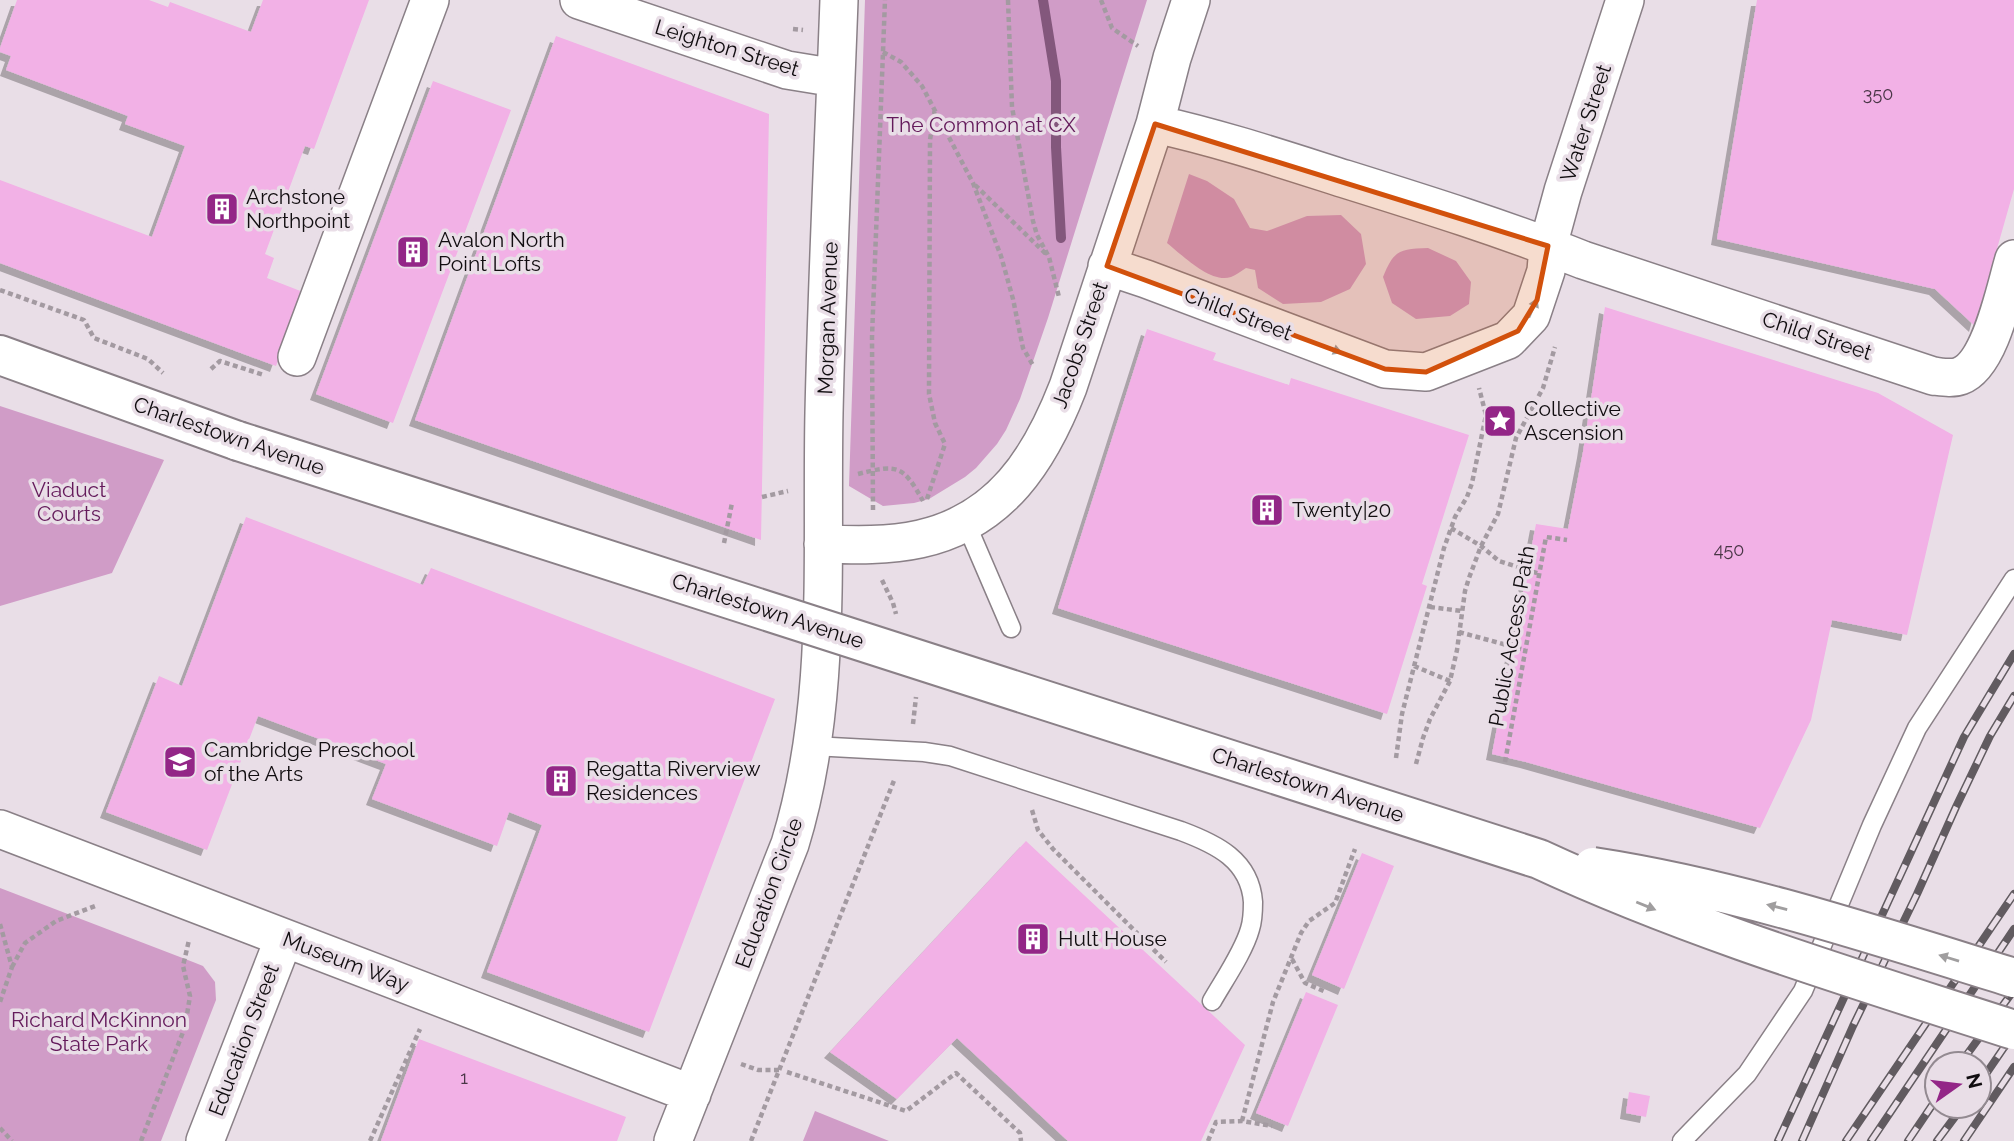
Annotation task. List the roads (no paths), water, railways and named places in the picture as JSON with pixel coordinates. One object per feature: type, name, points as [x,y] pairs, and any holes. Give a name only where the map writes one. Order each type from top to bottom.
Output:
[{"type":"main road","name":"Charlestown Avenue","points":[[0,355],[238,441],[1539,859],[1661,912],[1737,940],[2014,1030]]},
{"type":"main road","name":"Charlestown Avenue","points":[[1539,859],[1683,884],[1790,910],[2014,978]]},
{"type":"street","points":[[284,367],[430,0]]},
{"type":"street","name":"Leighton Street","points":[[579,0],[787,70],[836,78]]},
{"type":"street","name":"Morgan Avenue","points":[[822,635],[824,413],[839,0]]},
{"type":"street","name":"Jacobs Street","points":[[823,544],[876,545],[906,542],[943,533],[1010,489],[1028,468],[1056,417],[1068,387],[1155,124],[1191,0]]},
{"type":"street","name":"Water Street","points":[[1548,246],[1563,191],[1625,0]]},
{"type":"street","name":"Child Street","points":[[1155,124],[1218,139],[1402,197],[1933,376],[1961,376],[1976,366],[1989,342],[2014,259]]},
{"type":"street","name":"Child Street","points":[[1107,266],[1385,369],[1426,372],[1508,340],[1518,331],[1531,316],[1537,300],[1546,271],[1548,246]]},
{"type":"street","name":"Education Circle","points":[[673,1141],[790,844],[813,746],[822,635]]},
{"type":"street","name":"Museum Way","points":[[0,829],[692,1094]]},
{"type":"street","name":"Education Street","points":[[205,1141],[284,938]]},
{"type":"lane","points":[[965,521],[1012,628]]},
{"type":"lane","points":[[1682,1141],[1747,1074],[1803,990],[1872,825],[1917,728],[2014,579]]},
{"type":"lane","points":[[813,746],[905,751],[962,759],[1208,841],[1228,854],[1243,869],[1252,893],[1253,915],[1248,937],[1212,1001]]},
{"type":"waterway","points":[[1043,0],[1056,81],[1056,147],[1061,238]]},
{"type":"railway","points":[[1778,1141],[1964,737],[2014,654]]},
{"type":"railway","points":[[1802,1141],[1956,807],[1990,736],[2014,696]]},
{"type":"railway","points":[[1846,1141],[2014,894]]},
{"type":"railway","points":[[1871,1141],[2014,929]]},
{"type":"railway","points":[[1970,1050],[2014,990]]},
{"type":"railway","points":[[1993,1064],[2014,1033]]},
{"type":"railway","points":[[1964,1141],[2014,1067]]},
{"type":"railway","points":[[1908,1141],[1923,1119]]},
{"type":"railway","points":[[1937,1141],[1953,1120]]},
{"type":"place","name":"Archstone Northpoint","points":[[222,209]]},
{"type":"place","name":"Avalon North Point Lofts","points":[[413,252]]},
{"type":"place","name":"Collective Ascension","points":[[1500,421]]},
{"type":"place","name":"Twenty|20","points":[[1267,510]]},
{"type":"place","name":"Cambridge Preschool of the Arts","points":[[180,762]]},
{"type":"place","name":"Regatta Riverview Residences","points":[[561,781]]},
{"type":"place","name":"Hult House","points":[[1033,939]]},
{"type":"park label","name":"The Common at CX","points":[[981,125]]},
{"type":"park label","name":"Viaduct Courts","points":[[69,502]]},
{"type":"park label","name":"Richard McKinnon State Park","points":[[99,1032]]}]
